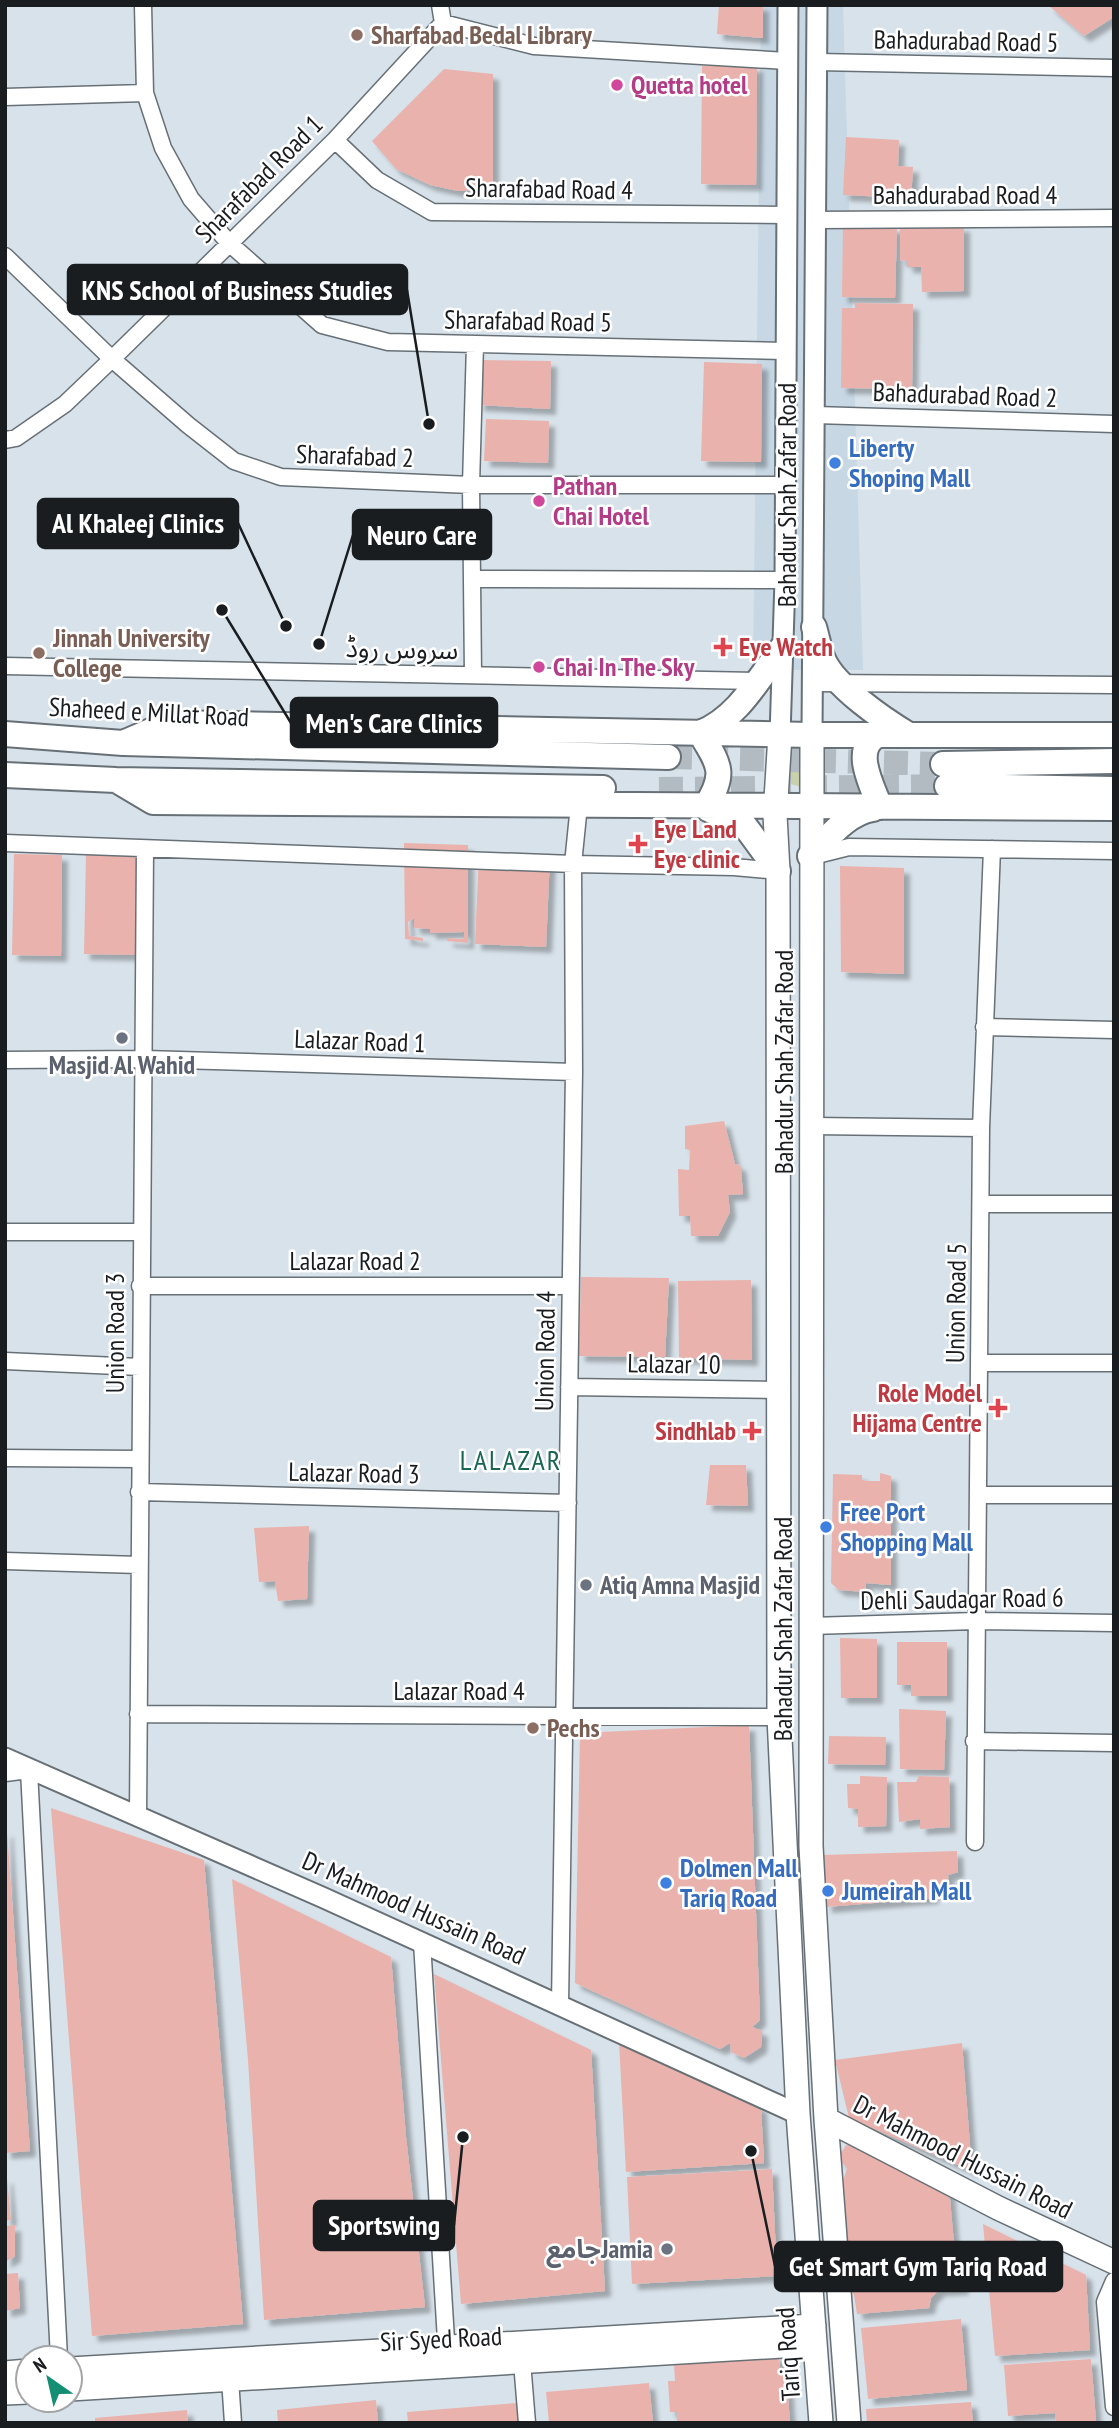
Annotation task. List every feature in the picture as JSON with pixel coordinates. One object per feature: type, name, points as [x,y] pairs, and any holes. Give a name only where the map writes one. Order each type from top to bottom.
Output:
[{"type":"main road","points":[[814,626],[824,661],[843,683],[884,718],[909,735]]},
{"type":"main road","points":[[700,733],[719,726],[737,708],[782,648]]},
{"type":"main road","points":[[123,743],[169,723],[780,735],[1114,735]]},
{"type":"main road","points":[[700,733],[720,773],[718,787],[703,806]]},
{"type":"main road","name":"Shaheed e Millat Road","points":[[5,734],[123,743],[668,757]]},
{"type":"main road","points":[[880,734],[868,742],[864,756],[886,807]]},
{"type":"main road","name":"Bahadur Shah Zafar Road","points":[[780,735],[777,806],[779,1717],[798,2114]]},
{"type":"main road","name":"Bahadur Shah Zafar Road","points":[[812,735],[811,1846],[826,2119]]},
{"type":"main road","points":[[1114,761],[945,775],[1114,789]]},
{"type":"main road","points":[[5,775],[116,780],[659,789]]},
{"type":"main road","points":[[116,780],[153,802],[1114,808]]},
{"type":"main road","points":[[703,806],[745,826],[778,871]]},
{"type":"main road","points":[[810,856],[838,827],[862,811],[886,807]]},
{"type":"main road","name":"Tariq Road","points":[[798,2114],[821,2423]]},
{"type":"main road","points":[[826,2119],[849,2423]]},
{"type":"main road","name":"Dr Mahmood Hussain Road","points":[[826,2119],[998,2208],[1114,2262]]},
{"type":"main road","name":"Sir Syed Road","points":[[84,2369],[447,2357],[815,2335]]},
{"type":"main road","name":"Sir Syed Road","points":[[84,2388],[230,2379],[447,2357],[522,2362],[815,2335]]},
{"type":"street","name":"Sharafabad Road 5","points":[[143,5],[145,93],[163,148],[191,199],[229,243],[323,326],[388,342],[785,351]]},
{"type":"street","points":[[440,5],[443,23],[534,46],[787,61]]},
{"type":"street","name":"Bahadur Shah Zafar Road","points":[[780,735],[785,580],[788,5]]},
{"type":"street","name":"Bahadur Shah Zafar Road","points":[[812,735],[817,5]]},
{"type":"street","name":"Sharafabad Road 1","points":[[5,440],[16,438],[65,404],[335,140],[443,23]]},
{"type":"street","name":"Bahadurabad Road 5","points":[[817,62],[1114,68]]},
{"type":"street","points":[[5,97],[145,93]]},
{"type":"street","name":"Sharafabad Road 4","points":[[335,140],[377,180],[432,212],[787,215]]},
{"type":"street","name":"Bahadurabad Road 4","points":[[816,220],[1114,218]]},
{"type":"street","name":"Sharafabad 2","points":[[5,256],[112,359],[188,425],[234,461],[281,477],[471,485],[784,485]]},
{"type":"street","points":[[473,675],[471,485],[475,344]]},
{"type":"street","name":"Bahadurabad Road 2","points":[[816,415],[1114,424]]},
{"type":"street","points":[[474,579],[785,580]]},
{"type":"street","name":"سروس روڈ","points":[[5,666],[756,681]]},
{"type":"street","points":[[814,683],[1114,685]]},
{"type":"street","name":"Union Road 4","points":[[560,2005],[573,1072],[573,864],[579,805]]},
{"type":"street","points":[[5,843],[573,864],[733,867],[778,871]]},
{"type":"street","points":[[810,856],[849,847],[1114,852]]},
{"type":"street","name":"Union Road 3","points":[[138,1817],[145,849]]},
{"type":"street","name":"Union Road 5","points":[[975,1842],[981,1128],[992,849]]},
{"type":"street","points":[[984,1027],[1114,1030]]},
{"type":"street","name":"Lalazar Road 1","points":[[5,1060],[145,1059],[573,1072]]},
{"type":"street","points":[[812,1126],[981,1128]]},
{"type":"street","points":[[982,1204],[1114,1204]]},
{"type":"street","points":[[5,1232],[141,1232]]},
{"type":"street","name":"Lalazar Road 2","points":[[140,1286],[570,1286]]},
{"type":"street","points":[[5,1361],[140,1367]]},
{"type":"street","points":[[979,1363],[1114,1363]]},
{"type":"street","name":"Lalazar 10","points":[[569,1387],[779,1390]]},
{"type":"street","points":[[5,1458],[139,1459]]},
{"type":"street","name":"Lalazar Road 3","points":[[139,1492],[568,1503]]},
{"type":"street","points":[[978,1495],[1114,1495]]},
{"type":"street","points":[[5,1561],[139,1564]]},
{"type":"street","name":"Dehli Saudagar Road 6","points":[[811,1626],[976,1621],[1114,1623]]},
{"type":"street","name":"Lalazar Road 4","points":[[138,1714],[779,1717]]},
{"type":"street","points":[[974,1741],[1114,1743]]},
{"type":"street","name":"Dr Mahmood Hussain Road","points":[[5,1758],[422,1942],[798,2114]]},
{"type":"street","points":[[5,1773],[29,1770],[58,2344]]},
{"type":"street","points":[[422,1942],[447,2357]]},
{"type":"street","points":[[1114,2281],[1105,2302],[1114,2407]]},
{"type":"street","points":[[522,2362],[527,2423]]},
{"type":"street","points":[[230,2379],[233,2423]]},
{"type":"shaded area","points":[[761,5],[843,5],[863,670],[753,670]]},
{"type":"green space","points":[[804,746],[804,788],[784,782],[785,751]]},
{"type":"building","points":[[719,5],[763,5],[763,38],[717,34]]},
{"type":"building","points":[[1048,5],[1114,5],[1114,17],[1084,36]]},
{"type":"building","points":[[702,66],[757,66],[756,185],[701,184]]},
{"type":"building","points":[[444,69],[493,74],[493,190],[458,191],[430,185],[396,169],[372,141]]},
{"type":"building","points":[[846,137],[899,140],[898,166],[913,167],[911,198],[843,195]]},
{"type":"building","points":[[843,226],[897,227],[895,298],[842,297]]},
{"type":"building","points":[[900,226],[964,226],[964,291],[922,292],[921,267],[907,267],[907,261],[900,260]]},
{"type":"building","points":[[855,303],[913,304],[912,389],[841,388],[842,308],[855,308]]},
{"type":"building","points":[[482,360],[551,361],[550,409],[478,405]]},
{"type":"building","points":[[704,362],[762,364],[761,462],[701,461]]},
{"type":"building","points":[[486,419],[549,421],[548,463],[484,461]]},
{"type":"building","points":[[404,843],[468,845],[468,943],[447,941],[447,938],[464,939],[464,932],[430,933],[430,929],[414,928],[414,918],[408,922],[409,936],[423,938],[423,941],[405,939]]},
{"type":"building","points":[[86,853],[138,853],[136,955],[84,954]]},
{"type":"building","points":[[479,853],[550,855],[546,947],[475,944]]},
{"type":"building","points":[[14,854],[62,855],[61,956],[12,955]]},
{"type":"building","points":[[840,866],[904,868],[904,974],[841,972]]},
{"type":"building","points":[[724,1121],[735,1164],[740,1165],[743,1194],[728,1195],[730,1212],[718,1236],[691,1236],[690,1216],[679,1216],[678,1169],[689,1170],[690,1150],[685,1149],[685,1126]]},
{"type":"building","points":[[581,1277],[669,1278],[665,1357],[579,1356]]},
{"type":"building","points":[[751,1280],[752,1360],[679,1358],[678,1281]]},
{"type":"building","points":[[710,1465],[746,1465],[748,1506],[706,1505]]},
{"type":"building","points":[[880,1473],[891,1476],[891,1585],[866,1583],[866,1592],[839,1590],[831,1583],[833,1474],[862,1475],[862,1480],[880,1481]]},
{"type":"building","points":[[309,1526],[307,1599],[278,1601],[275,1581],[259,1582],[254,1528]]},
{"type":"building","points":[[840,1638],[877,1639],[877,1698],[841,1698]]},
{"type":"building","points":[[897,1642],[947,1642],[947,1696],[911,1696],[911,1685],[897,1685]]},
{"type":"building","points":[[899,1709],[946,1711],[944,1770],[900,1769]]},
{"type":"building","name":"Dolmen Mall Tariq Road","points":[[749,1725],[760,2020],[752,2027],[762,2031],[761,2047],[744,2058],[731,2052],[730,2043],[720,2049],[575,1983],[580,1733]]},
{"type":"building","points":[[829,1736],[886,1737],[885,1765],[828,1764]]},
{"type":"building","points":[[860,1776],[887,1777],[886,1826],[858,1827],[858,1809],[848,1808],[847,1784],[860,1784]]},
{"type":"building","points":[[919,1776],[949,1777],[950,1827],[920,1829],[920,1819],[899,1822],[897,1782],[916,1782]]},
{"type":"building","points":[[51,1808],[204,1860],[243,2324],[92,2336]]},
{"type":"building","points":[[7,1831],[30,2151],[5,2153],[5,1832]]},
{"type":"building","points":[[957,1851],[958,1872],[948,1875],[949,1893],[932,1892],[933,1898],[826,1907],[823,1855]]},
{"type":"building","points":[[232,1879],[391,1957],[406,2137],[425,2307],[264,2320],[248,2060]]},
{"type":"building","points":[[434,1974],[591,2050],[605,2291],[461,2304]]},
{"type":"building","points":[[619,2042],[761,2107],[764,2163],[626,2172]]},
{"type":"building","points":[[962,2043],[972,2171],[849,2118],[835,2060]]},
{"type":"building","points":[[846,2145],[858,2146],[863,2152],[949,2188],[955,2255],[959,2255],[963,2289],[939,2290],[931,2298],[929,2308],[857,2314],[854,2295],[846,2281],[840,2191],[847,2168],[838,2158]]},
{"type":"building","points":[[772,2169],[777,2276],[632,2284],[627,2177]]},
{"type":"building","points":[[5,2178],[11,2220],[5,2221]]},
{"type":"building","points":[[983,2224],[1086,2275],[1090,2350],[995,2356]]},
{"type":"building","points":[[15,2225],[15,2256],[5,2262],[5,2226]]},
{"type":"building","points":[[18,2273],[20,2308],[5,2311],[5,2274]]},
{"type":"building","points":[[961,2319],[967,2390],[868,2399],[861,2328]]},
{"type":"building","points":[[779,2355],[780,2370],[786,2370],[790,2423],[677,2423],[677,2412],[670,2412],[668,2381],[675,2381],[674,2364]]},
{"type":"building","points":[[1091,2359],[1096,2421],[1056,2423],[1055,2413],[1008,2416],[1004,2365]]},
{"type":"building","points":[[649,2383],[653,2423],[549,2423],[546,2392]]},
{"type":"building","points":[[376,2400],[378,2423],[278,2423],[277,2410]]},
{"type":"building","points":[[971,2402],[973,2423],[867,2423],[866,2409]]},
{"type":"building","points":[[517,2403],[519,2423],[408,2423],[407,2412]]},
{"type":"building","points":[[187,2410],[188,2423],[95,2423],[95,2418]]},
{"type":"tunnel","points":[[668,757],[943,764]]},
{"type":"tunnel","points":[[659,789],[947,786]]},
{"type":"place","name":"Sharfabad Bedal Library","points":[[357,35]]},
{"type":"place","name":"Quetta hotel","points":[[617,85]]},
{"type":"place","name":"KNS School of Business Studies","points":[[429,424]]},
{"type":"place","name":"Liberty Shoping Mall","points":[[835,463]]},
{"type":"place","name":"Pathan Chai Hotel","points":[[539,501]]},
{"type":"place","name":"Men's Care Clinics","points":[[222,610]]},
{"type":"place","name":"Al Khaleej Clinics","points":[[286,626]]},
{"type":"place","name":"Neuro Care","points":[[319,644]]},
{"type":"place","name":"Eye Watch","points":[[723,647]]},
{"type":"place","name":"Jinnah University College","points":[[39,653]]},
{"type":"place","name":"Chai In The Sky","points":[[539,667]]},
{"type":"place","name":"Eye Land Eye clinic","points":[[638,844]]},
{"type":"place","name":"Masjid Al Wahid","points":[[122,1038]]},
{"type":"place","name":"Role Model Hijama Centre","points":[[998,1408]]},
{"type":"place","name":"Sindhlab","points":[[752,1431]]},
{"type":"place","name":"Free Port Shopping Mall","points":[[826,1527]]},
{"type":"place","name":"Atiq Amna Masjid","points":[[586,1585]]},
{"type":"place","name":"Pechs","points":[[533,1728]]},
{"type":"place","name":"Dolmen Mall Tariq Road","points":[[666,1883]]},
{"type":"place","name":"Jumeirah Mall","points":[[828,1891]]},
{"type":"place","name":"Sportswing","points":[[463,2137]]},
{"type":"place","name":"Get Smart Gym Tariq Road","points":[[751,2151]]},
{"type":"place","name":"جامعJamia","points":[[667,2249]]},
{"type":"district","name":"LALAZAR","points":[[511,1460]]}]
